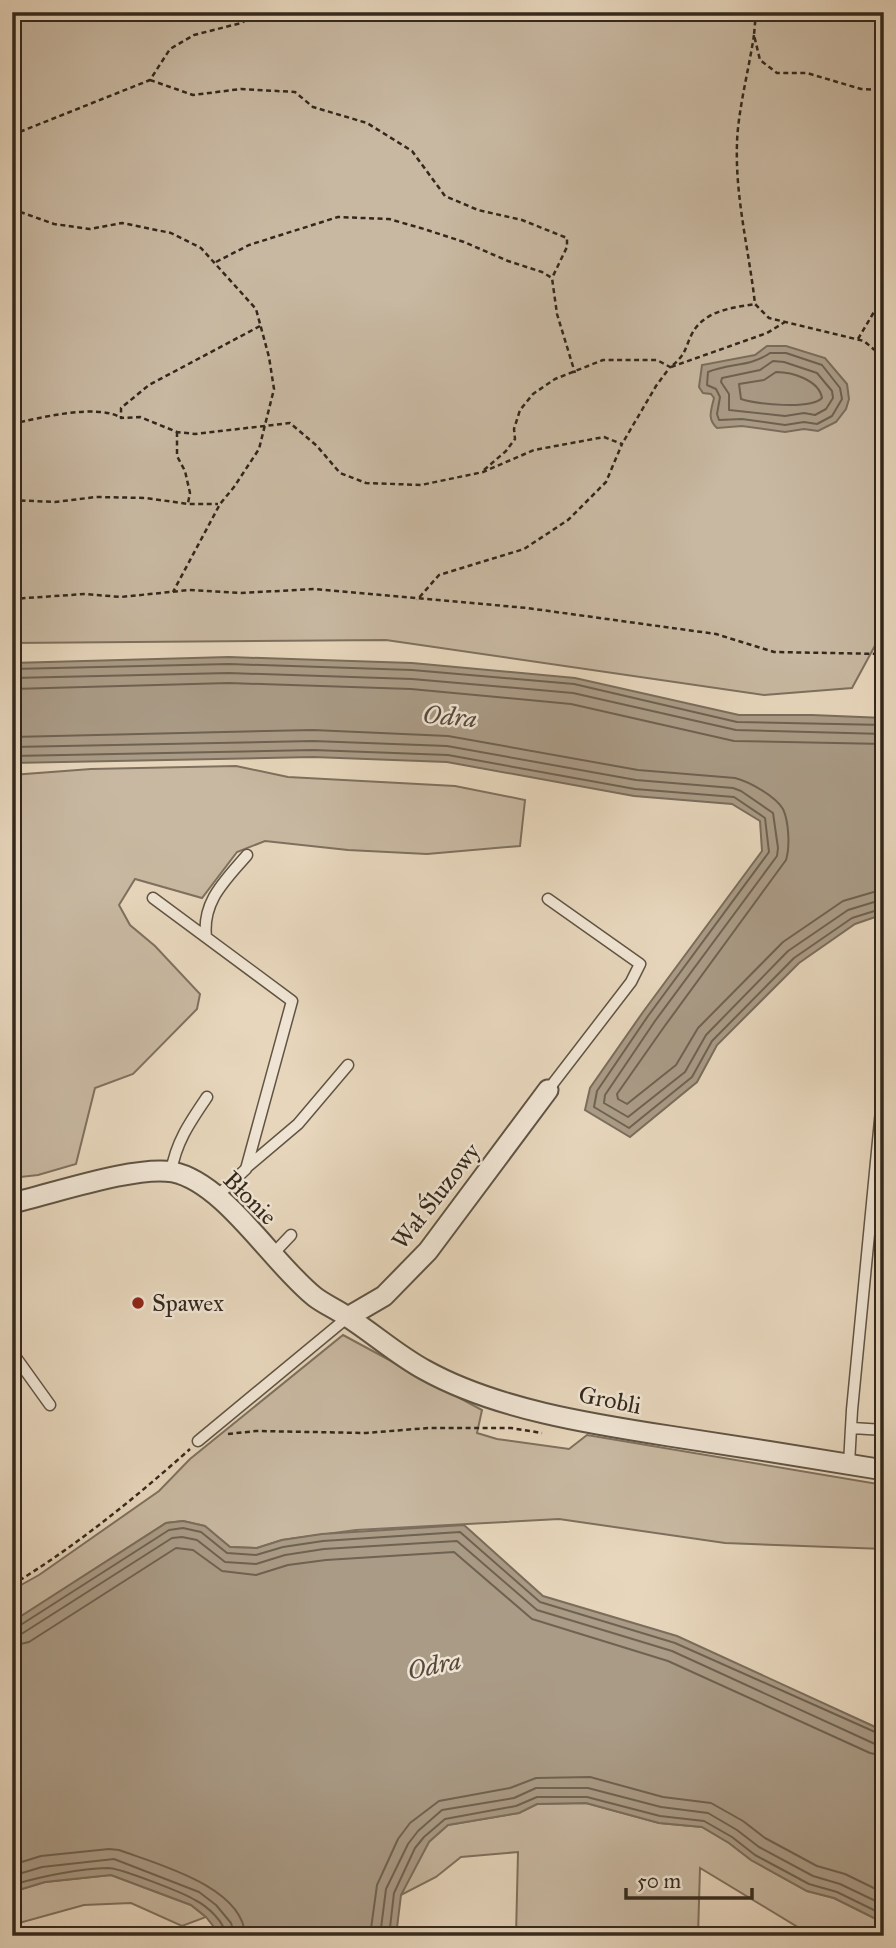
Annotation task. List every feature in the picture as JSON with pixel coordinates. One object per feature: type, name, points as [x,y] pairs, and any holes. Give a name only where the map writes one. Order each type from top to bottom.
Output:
[{"type":"street","name":"Wał Śluzowy","points":[[348,1317],[384,1296],[428,1251],[548,1090]]},
{"type":"street","name":"Błonie","points":[[12,1203],[136,1173],[171,1172],[199,1182],[315,1297],[348,1317]]},
{"type":"street","name":"Grobli","points":[[348,1317],[424,1370],[492,1399],[608,1426],[884,1470]]},
{"type":"lane","points":[[206,937],[206,912],[218,890],[247,855]]},
{"type":"lane","points":[[153,898],[292,1001],[246,1168]]},
{"type":"lane","points":[[548,899],[640,964],[631,982],[548,1090]]},
{"type":"lane","points":[[216,1196],[298,1124],[348,1065]]},
{"type":"lane","points":[[849,1464],[853,1396],[884,1079]]},
{"type":"lane","points":[[171,1172],[182,1132],[207,1097]]},
{"type":"lane","points":[[272,1256],[291,1235]]},
{"type":"lane","points":[[198,1441],[348,1317]]},
{"type":"lane","points":[[12,1352],[50,1405]]},
{"type":"lane","points":[[852,1427],[884,1430]]},
{"type":"path","points":[[12,135],[150,80],[170,49],[194,36],[241,23],[261,12]]},
{"type":"path","points":[[756,12],[737,142],[741,226],[752,275],[755,304],[769,318],[863,341],[884,358]]},
{"type":"path","points":[[754,35],[760,60],[777,73],[807,73],[861,89],[884,90]]},
{"type":"path","points":[[150,80],[193,95],[241,89],[295,92],[313,107],[368,123],[412,151],[445,196],[478,209],[522,220],[567,238],[567,247],[552,278],[557,314],[575,373]]},
{"type":"path","points":[[12,209],[54,224],[90,229],[122,223],[171,233],[201,248],[256,309],[274,388],[259,449],[220,504],[173,592]]},
{"type":"path","points":[[216,262],[249,245],[338,216],[389,219],[424,229],[464,242],[552,278]]},
{"type":"path","points":[[858,340],[884,295]]},
{"type":"path","points":[[417,600],[439,575],[524,549],[568,520],[606,482],[622,444],[656,386],[670,367],[685,354],[696,327],[712,313],[755,304]]},
{"type":"path","points":[[483,472],[515,439],[514,429],[520,410],[533,394],[555,379],[603,360],[657,360],[670,367],[767,332],[785,322]]},
{"type":"path","points":[[121,418],[121,408],[149,385],[261,326]]},
{"type":"path","points":[[12,424],[77,412],[100,411],[114,413],[121,418],[140,417],[177,432],[195,434],[290,423],[317,446],[340,473],[366,483],[421,485],[483,472],[534,450],[604,437],[622,444]]},
{"type":"path","points":[[177,432],[177,457],[185,471],[190,493],[188,504]]},
{"type":"path","points":[[12,500],[55,502],[96,497],[220,504]]},
{"type":"path","points":[[12,599],[85,594],[121,597],[173,592],[316,589],[527,608],[716,634],[774,652],[884,654]]},
{"type":"path","points":[[12,1586],[58,1557],[156,1480],[198,1441],[223,1434],[256,1431],[355,1433],[428,1428],[511,1428],[547,1433]]},
{"type":"shaded area","points":[[12,12],[884,12],[884,629],[852,688],[764,695],[386,640],[12,643]]},
{"type":"shaded area","points":[[236,766],[288,777],[455,786],[525,800],[520,846],[427,854],[348,850],[265,841],[237,852],[202,898],[135,879],[119,905],[130,925],[155,946],[200,994],[197,1009],[133,1074],[95,1088],[76,1164],[38,1175],[12,1178],[12,775],[91,769]]},
{"type":"shaded area","points":[[343,1335],[482,1410],[477,1433],[497,1439],[569,1449],[587,1435],[884,1485],[884,1549],[725,1543],[559,1519],[356,1530],[282,1540],[257,1548],[230,1547],[204,1526],[183,1521],[166,1523],[12,1622],[12,1590],[39,1575],[159,1491],[190,1459]]},
{"type":"shaded area","points":[[586,1803],[659,1823],[702,1827],[751,1860],[807,1891],[834,1898],[884,1923],[884,1936],[819,1936],[806,1932],[700,1868],[698,1936],[516,1936],[518,1852],[461,1857],[436,1877],[401,1895],[428,1842],[448,1825],[519,1813],[537,1804]]},
{"type":"shaded area","points":[[111,1875],[191,1905],[206,1917],[182,1926],[131,1903],[84,1905],[12,1925],[12,1892],[45,1882]]},
{"type":"water","points":[[767,346],[786,346],[825,358],[847,384],[849,399],[846,409],[836,422],[818,431],[804,429],[785,432],[742,426],[717,428],[714,425],[711,414],[714,398],[711,394],[703,393],[699,387],[702,365],[755,355]]},
{"type":"water","name":"Odra","points":[[229,657],[412,663],[575,678],[739,715],[884,718],[884,914],[855,924],[799,963],[717,1045],[697,1082],[630,1137],[585,1110],[590,1088],[762,851],[760,821],[732,804],[634,796],[447,762],[313,757],[12,763],[12,663]]},
{"type":"water","name":"Odra","points":[[183,1521],[205,1526],[230,1547],[257,1548],[282,1540],[322,1534],[464,1525],[543,1596],[677,1636],[884,1731],[884,1923],[834,1898],[807,1891],[751,1860],[702,1827],[659,1823],[586,1803],[537,1804],[519,1813],[448,1825],[429,1842],[401,1895],[396,1936],[221,1936],[206,1917],[191,1905],[111,1875],[45,1882],[12,1892],[12,1622],[166,1523]]},
{"type":"place","name":"Spawex","points":[[138,1303]]}]
